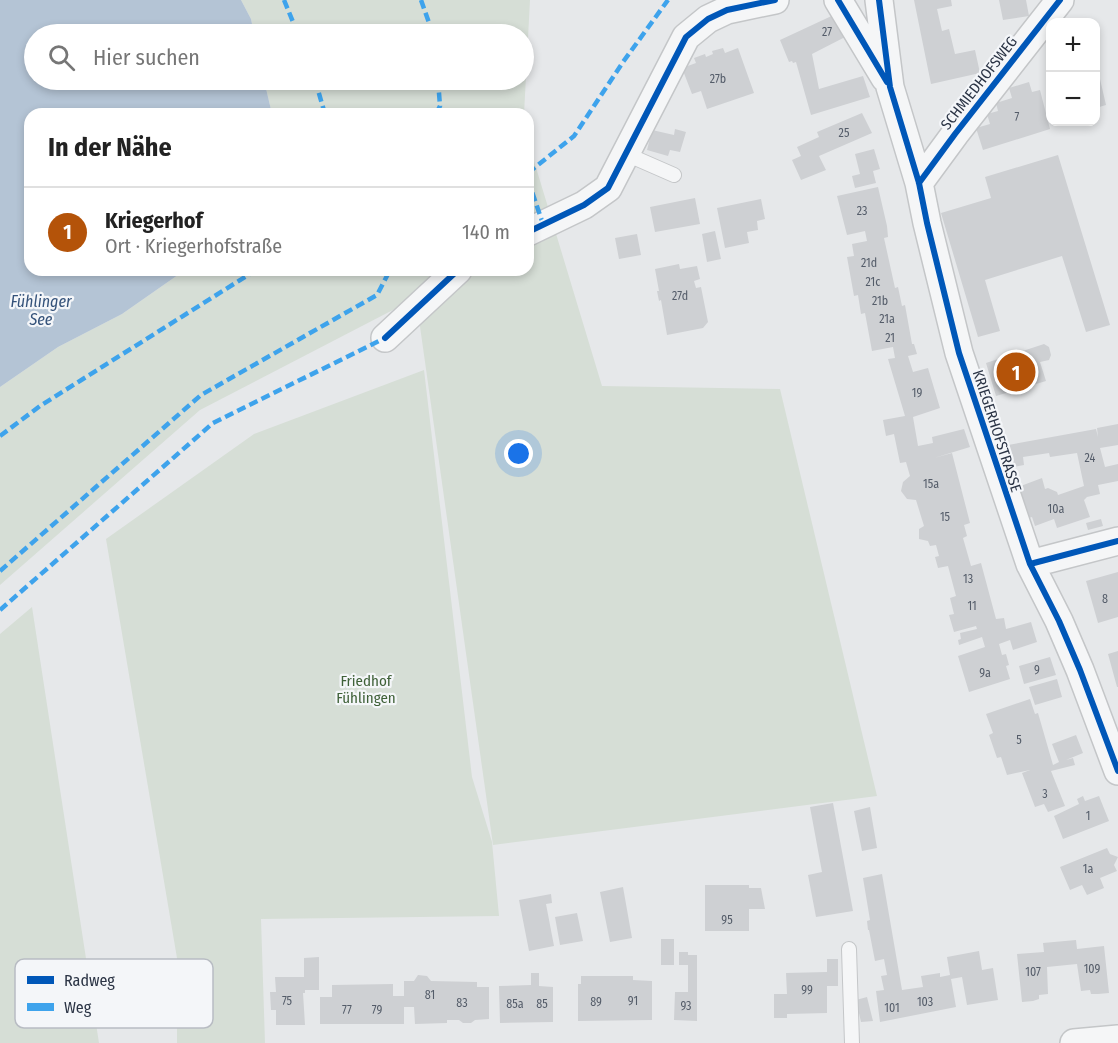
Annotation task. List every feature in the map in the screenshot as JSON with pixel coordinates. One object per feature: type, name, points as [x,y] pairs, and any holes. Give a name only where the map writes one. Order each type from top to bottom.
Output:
[{"type":"street","points":[[534,229],[584,205],[608,188],[686,37],[708,19],[727,10],[775,0]]},
{"type":"street","name":"KRIEGERHOFSTRASSE","points":[[838,0],[890,87]]},
{"type":"street","name":"KRIEGERHOFSTRASSE","points":[[879,0],[890,87],[919,183],[959,353],[1030,564],[1059,621],[1116,762]]},
{"type":"street","name":"SCHMIEDHOFSWEG","points":[[919,183],[1060,0]]},
{"type":"street","points":[[385,338],[452,276]]},
{"type":"street","points":[[1030,564],[1118,541]]},
{"type":"street","points":[[1074,1043],[1118,1039]]},
{"type":"lane","points":[[626,154],[674,175]]},
{"type":"lane","points":[[849,949],[852,1043]]},
{"type":"green space","points":[[241,0],[530,0],[529,24],[252,24]]},
{"type":"green space","points":[[266,90],[525,90],[524,108],[271,108]]},
{"type":"green space","points":[[534,161],[602,386],[780,389],[877,796],[493,845],[416,298],[200,410],[0,585],[0,387],[58,347],[122,314],[176,276],[534,276]]},
{"type":"green space","name":"Friedhof Fühlingen","points":[[424,370],[472,777],[492,842],[499,916],[261,919],[265,1043],[177,1043],[177,1028],[213,1028],[213,959],[177,959],[106,539],[254,434]]},
{"type":"green space","points":[[32,607],[86,959],[15,959],[15,1028],[97,1028],[99,1043],[0,1043],[0,634]]},
{"type":"water","name":"Fühlinger See","points":[[0,0],[241,0],[252,24],[24,24],[24,90],[266,90],[271,108],[24,108],[24,276],[176,276],[122,314],[58,347],[0,387]]},
{"type":"building","points":[[914,0],[951,0],[952,6],[937,9],[942,31],[949,29],[955,54],[975,50],[980,73],[931,84]]},
{"type":"building","points":[[999,0],[1026,0],[1029,16],[1003,20]]},
{"type":"building","points":[[838,13],[849,35],[812,54],[819,89],[863,76],[870,97],[811,115],[796,62],[789,62],[780,40]]},
{"type":"building","points":[[723,48],[725,53],[738,48],[754,93],[707,109],[701,91],[692,94],[682,68],[696,63],[694,58],[705,54],[706,57],[713,54],[712,51]]},
{"type":"building","points":[[1100,79],[1106,105],[1100,107]]},
{"type":"building","points":[[1029,82],[1032,92],[1040,90],[1046,113],[1046,126],[1049,126],[1050,129],[983,150],[976,128],[990,124],[987,114],[998,111],[996,103],[1012,98],[1009,88]]},
{"type":"building","points":[[862,113],[872,133],[819,156],[826,170],[801,180],[792,160],[801,156],[797,147],[819,137],[817,132]]},
{"type":"building","points":[[675,129],[686,132],[680,152],[670,150],[668,156],[647,150],[652,130],[674,135]]},
{"type":"building","points":[[874,149],[880,169],[873,171],[876,183],[855,188],[852,176],[860,174],[855,154]]},
{"type":"building","points":[[1058,155],[1110,325],[1086,332],[1062,256],[985,280],[1000,331],[978,337],[941,213],[991,198],[985,177]]},
{"type":"building","points":[[878,187],[887,226],[888,237],[884,238],[895,288],[898,287],[902,306],[905,305],[912,344],[917,354],[908,356],[913,372],[928,368],[940,408],[913,417],[918,446],[933,443],[932,437],[964,429],[970,447],[934,458],[952,453],[970,523],[964,525],[967,536],[963,538],[971,566],[981,563],[996,619],[1004,618],[1006,629],[1031,622],[1037,642],[1013,650],[1010,640],[999,644],[1002,655],[1006,654],[1009,665],[1006,666],[1010,679],[969,692],[958,656],[985,647],[982,637],[959,645],[960,633],[977,629],[976,626],[954,632],[949,615],[954,614],[950,598],[956,596],[948,566],[938,568],[935,557],[939,556],[936,545],[930,546],[928,541],[919,539],[919,529],[924,526],[916,500],[907,499],[901,491],[903,482],[910,476],[906,462],[900,463],[894,434],[886,436],[883,420],[905,416],[888,359],[895,358],[893,347],[872,351],[865,313],[861,314],[858,295],[854,296],[847,257],[854,256],[852,244],[867,241],[865,231],[847,235],[837,196]]},
{"type":"building","points":[[695,198],[700,224],[655,232],[650,207]]},
{"type":"building","points":[[761,199],[765,219],[757,221],[758,230],[747,232],[749,243],[725,248],[717,208]]},
{"type":"building","points":[[715,231],[721,259],[707,262],[702,234]]},
{"type":"building","points":[[637,234],[641,255],[619,259],[615,238]]},
{"type":"building","points":[[679,264],[680,269],[697,266],[700,279],[694,281],[696,288],[701,287],[708,322],[703,328],[667,335],[661,300],[659,301],[657,291],[659,291],[655,269]]},
{"type":"building","points":[[1044,344],[1049,347],[1051,355],[1049,360],[1040,362],[1046,381],[996,396],[986,363]]},
{"type":"building","points":[[1118,424],[1118,445],[1100,448],[1105,467],[1118,464],[1118,481],[1098,485],[1100,494],[1084,500],[1090,517],[1057,528],[1054,519],[1035,526],[1032,517],[1029,518],[1018,487],[1042,478],[1045,489],[1057,492],[1058,495],[1084,486],[1077,453],[1050,457],[1049,453],[1023,457],[1024,465],[1014,467],[1008,445],[1096,429],[1098,437],[1097,428]]},
{"type":"building","points":[[1101,519],[1103,526],[1088,530],[1086,523]]},
{"type":"building","points":[[1118,572],[1118,617],[1098,623],[1086,581]]},
{"type":"building","points":[[1118,651],[1118,687],[1117,687],[1108,654]]},
{"type":"building","points":[[1050,657],[1056,675],[1024,684],[1019,666]]},
{"type":"building","points":[[1057,679],[1062,697],[1035,705],[1029,687]]},
{"type":"building","points":[[1030,699],[1035,714],[1038,713],[1053,765],[1059,762],[1052,744],[1076,735],[1083,753],[1066,760],[1073,758],[1075,765],[1051,771],[1065,806],[1048,812],[1044,804],[1035,807],[1022,773],[1030,770],[1007,775],[1001,757],[997,758],[989,735],[993,733],[986,714]]},
{"type":"building","points":[[1083,796],[1085,801],[1099,796],[1109,821],[1063,839],[1054,816],[1079,804],[1077,799]]},
{"type":"building","points":[[833,803],[853,911],[816,917],[808,875],[822,872],[810,807]]},
{"type":"building","points":[[870,807],[877,848],[862,851],[854,811]]},
{"type":"building","points":[[1107,848],[1110,854],[1118,857],[1114,865],[1117,871],[1100,878],[1104,888],[1087,895],[1082,885],[1070,890],[1060,867]]},
{"type":"building","points":[[882,874],[902,990],[923,987],[921,976],[940,973],[940,977],[950,975],[947,957],[979,951],[982,970],[993,968],[998,1000],[967,1005],[962,977],[951,979],[956,1007],[880,1022],[876,991],[884,990],[881,976],[887,975],[884,959],[875,961],[868,930],[867,921],[870,920],[863,878]]},
{"type":"building","points":[[705,885],[749,885],[749,888],[761,888],[765,909],[749,909],[749,931],[705,931]]},
{"type":"building","points":[[623,887],[632,938],[610,942],[600,892]]},
{"type":"building","points":[[551,894],[552,903],[546,904],[554,946],[529,951],[519,900]]},
{"type":"building","points":[[577,913],[583,941],[560,945],[555,917]]},
{"type":"building","points":[[661,939],[674,939],[674,965],[661,965]]},
{"type":"building","points":[[1076,940],[1077,949],[1104,946],[1109,993],[1091,994],[1090,990],[1081,991],[1077,964],[1047,967],[1048,994],[1039,995],[1039,999],[1033,1001],[1022,1002],[1017,954],[1044,952],[1043,943]]},
{"type":"building","points":[[679,952],[697,955],[697,1021],[674,1020],[675,992],[688,992],[688,965],[679,965]]},
{"type":"building","points":[[319,957],[319,990],[305,990],[303,993],[305,1025],[276,1025],[276,1010],[271,1010],[270,992],[276,992],[275,977],[304,977],[304,958]]},
{"type":"building","points":[[827,959],[838,959],[838,986],[827,986],[827,1013],[787,1014],[787,1018],[774,1018],[774,994],[787,994],[786,973],[827,972]]},
{"type":"building","points":[[531,973],[539,973],[539,986],[553,987],[553,1022],[500,1023],[499,986],[531,985]]},
{"type":"building","points":[[418,975],[427,976],[431,981],[477,982],[477,987],[489,987],[489,1019],[475,1020],[471,1023],[447,1020],[447,1023],[415,1024],[414,1007],[404,1007],[404,1024],[320,1024],[320,997],[332,997],[332,985],[393,984],[393,996],[404,996],[404,981],[414,981]]},
{"type":"building","points":[[581,976],[633,976],[633,980],[652,981],[652,1020],[578,1021],[578,984],[581,984]]},
{"type":"building","points":[[867,997],[873,1021],[861,1022],[856,1000]]},
{"type":"marked path","points":[[284,0],[294,24]]},
{"type":"marked path","points":[[421,0],[429,24]]},
{"type":"marked path","points":[[534,168],[574,136],[668,0]]},
{"type":"marked path","points":[[318,90],[323,108]]},
{"type":"marked path","points":[[439,90],[439,108]]},
{"type":"marked path","points":[[534,198],[543,224]]},
{"type":"marked path","points":[[0,436],[40,406],[246,276]]},
{"type":"marked path","points":[[0,571],[201,395],[377,295],[387,276]]},
{"type":"marked path","points":[[0,610],[213,423],[385,338]]},
{"type":"cycle path","points":[[534,229],[584,205],[608,188],[686,37],[708,19],[727,10],[775,0]]},
{"type":"cycle path","points":[[838,0],[887,82]]},
{"type":"cycle path","points":[[879,0],[890,87],[919,183],[959,353],[1030,564],[1059,621],[1080,670],[1118,771]]},
{"type":"cycle path","points":[[919,183],[1060,0]]},
{"type":"cycle path","points":[[385,338],[452,276]]},
{"type":"cycle path","points":[[1030,564],[1118,541]]},
{"type":"place","name":"Kriegerhof","points":[[1016,372]]}]
